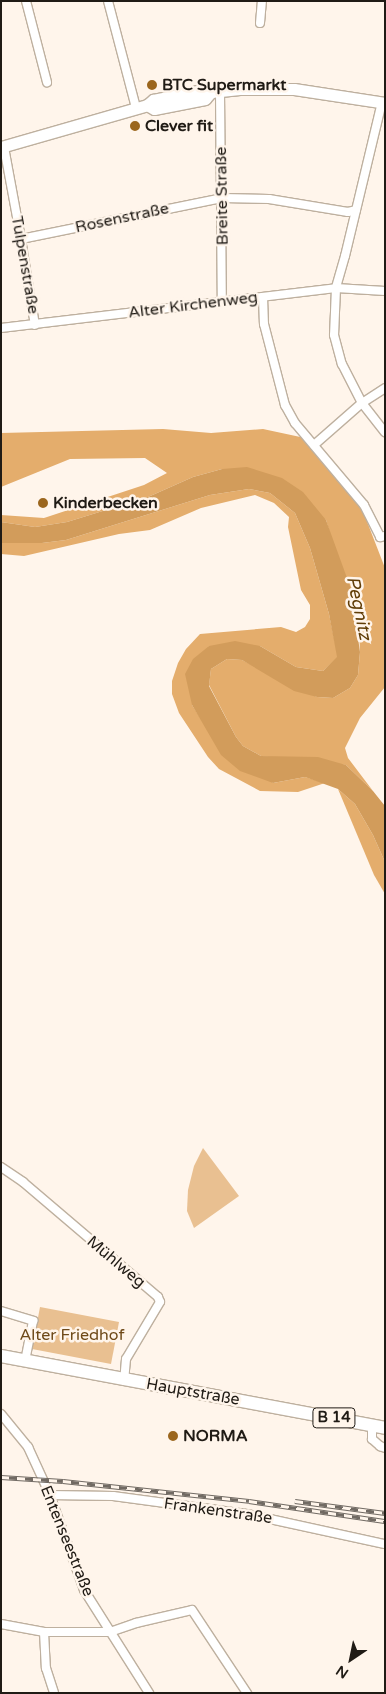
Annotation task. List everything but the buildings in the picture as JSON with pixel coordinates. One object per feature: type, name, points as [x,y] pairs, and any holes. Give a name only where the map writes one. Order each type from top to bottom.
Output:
[{"type":"main road","points":[[2,147],[147,105],[154,100],[202,90],[216,92],[294,89],[383,102]]},
{"type":"main road","name":"Hauptstraße","points":[[1,1356],[124,1381],[385,1428]]},
{"type":"street","points":[[26,1],[47,82]]},
{"type":"street","points":[[108,1],[136,108]]},
{"type":"street","points":[[260,23],[262,1]]},
{"type":"street","name":"Breite Straße","points":[[216,92],[223,198],[222,300]]},
{"type":"street","points":[[383,102],[336,288],[334,335],[342,364],[362,403],[385,432]]},
{"type":"street","name":"Tulpenstraße","points":[[2,147],[21,239],[35,324]]},
{"type":"street","name":"Rosenstraße","points":[[21,239],[223,198],[261,198],[348,212],[356,210]]},
{"type":"street","name":"Alter Kirchenweg","points":[[1,328],[222,300],[336,288],[385,291]]},
{"type":"street","points":[[263,297],[264,324],[285,405],[295,423],[364,505],[382,536]]},
{"type":"street","points":[[314,445],[362,403],[385,388]]},
{"type":"street","name":"Mühlweg","points":[[1,1167],[23,1182],[158,1297],[160,1302],[126,1359],[124,1381]]},
{"type":"street","points":[[1,1312],[33,1321],[25,1361]]},
{"type":"street","name":"Entenseestraße","points":[[1,1414],[28,1447],[50,1495],[84,1590],[150,1693]]},
{"type":"street","points":[[372,1426],[372,1440],[385,1448]]},
{"type":"street","name":"Frankenstraße","points":[[50,1495],[113,1496],[247,1514],[385,1544]]},
{"type":"street","points":[[1,1624],[44,1632],[110,1632],[136,1623],[192,1610],[247,1693]]},
{"type":"street","points":[[44,1632],[46,1668],[54,1693]]},
{"type":"green space","points":[[203,1148],[239,1196],[194,1228],[187,1211],[188,1190],[194,1166]]},
{"type":"green space","name":"Alter Friedhof","points":[[40,1307],[119,1322],[111,1364],[32,1349]]},
{"type":"shaded area","points":[[163,429],[211,433],[263,429],[305,438],[361,506],[385,568],[385,687],[360,718],[345,748],[348,758],[373,791],[346,765],[261,756],[243,746],[236,737],[209,685],[211,669],[227,659],[242,660],[317,697],[333,698],[350,688],[358,675],[359,631],[326,520],[222,469],[193,477],[148,497],[67,522],[35,527],[1,522],[1,515],[44,518],[144,485],[167,473],[145,458],[70,459],[1,487],[1,433]]},
{"type":"shaded area","points":[[247,467],[282,478],[303,492],[326,520],[351,589],[360,652],[358,675],[350,688],[333,698],[317,697],[294,691],[242,660],[227,659],[211,669],[209,686],[236,737],[243,746],[261,756],[318,757],[346,765],[373,791],[385,806],[385,862],[373,835],[355,804],[338,789],[305,777],[273,783],[240,771],[221,755],[192,705],[185,674],[193,659],[209,646],[235,641],[260,646],[296,667],[323,671],[337,657],[329,614],[310,548],[295,513],[270,493],[249,489],[210,495],[66,540],[42,543],[1,543],[1,522],[35,527],[67,522],[148,497],[193,477],[222,469]]},
{"type":"shaded area","points":[[249,489],[270,493],[295,513],[310,548],[329,614],[338,657],[323,671],[296,667],[260,646],[209,646],[192,705],[206,727],[273,783],[305,777],[325,783],[298,792],[260,791],[219,769],[208,757],[179,713],[172,694],[172,681],[178,663],[186,649],[200,634],[281,627],[296,632],[305,627],[310,619],[310,605],[301,590],[288,527],[289,517],[274,503],[255,495],[201,508],[150,530],[119,534],[24,556],[1,554],[1,543],[42,543],[66,540],[210,495]]},
{"type":"shaded area","points":[[338,789],[355,804],[373,835],[385,862],[385,894],[374,875]]},
{"type":"railway","points":[[1,1477],[63,1481],[249,1501],[385,1521]]},
{"type":"railway","points":[[295,1501],[385,1513]]},
{"type":"place","name":"BTC Supermarkt","points":[[152,85]]},
{"type":"place","name":"Clever fit","points":[[135,126]]},
{"type":"place","name":"Kinderbecken","points":[[43,503]]},
{"type":"place","name":"NORMA","points":[[173,1436]]},
{"type":"water label","name":"Pegnitz","points":[[359,608]]}]
